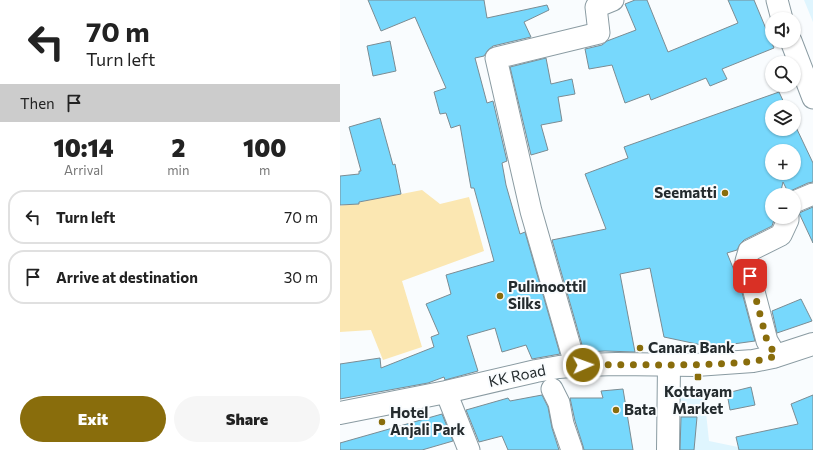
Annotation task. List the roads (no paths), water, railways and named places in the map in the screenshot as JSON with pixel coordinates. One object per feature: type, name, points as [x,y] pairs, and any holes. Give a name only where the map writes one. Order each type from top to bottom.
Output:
[{"type":"main road","name":"KK Road","points":[[340,413],[446,392],[536,371],[583,365],[669,365],[753,361],[776,356],[813,344]]},
{"type":"main road","points":[[668,450],[669,365]]},
{"type":"street","points":[[575,364],[531,211],[496,58],[600,33],[596,7],[613,0]]},
{"type":"street","points":[[777,0],[780,12]]},
{"type":"street","points":[[794,48],[813,98]]},
{"type":"street","points":[[801,199],[813,194]]},
{"type":"street","points":[[776,356],[767,341],[746,261],[749,251],[781,235],[786,224]]},
{"type":"street","points":[[552,389],[559,403],[563,424],[572,450]]},
{"type":"street","points":[[446,392],[469,450]]},
{"type":"place","name":"Seematti","points":[[725,193]]},
{"type":"place","name":"Pulimoottil Silks","points":[[500,296]]},
{"type":"place","name":"Canara Bank","points":[[640,348]]},
{"type":"place","name":"Kottayam Market","points":[[698,377]]},
{"type":"place","name":"Bata","points":[[616,410]]},
{"type":"place","name":"Hotel Anjali Park","points":[[382,422]]}]
